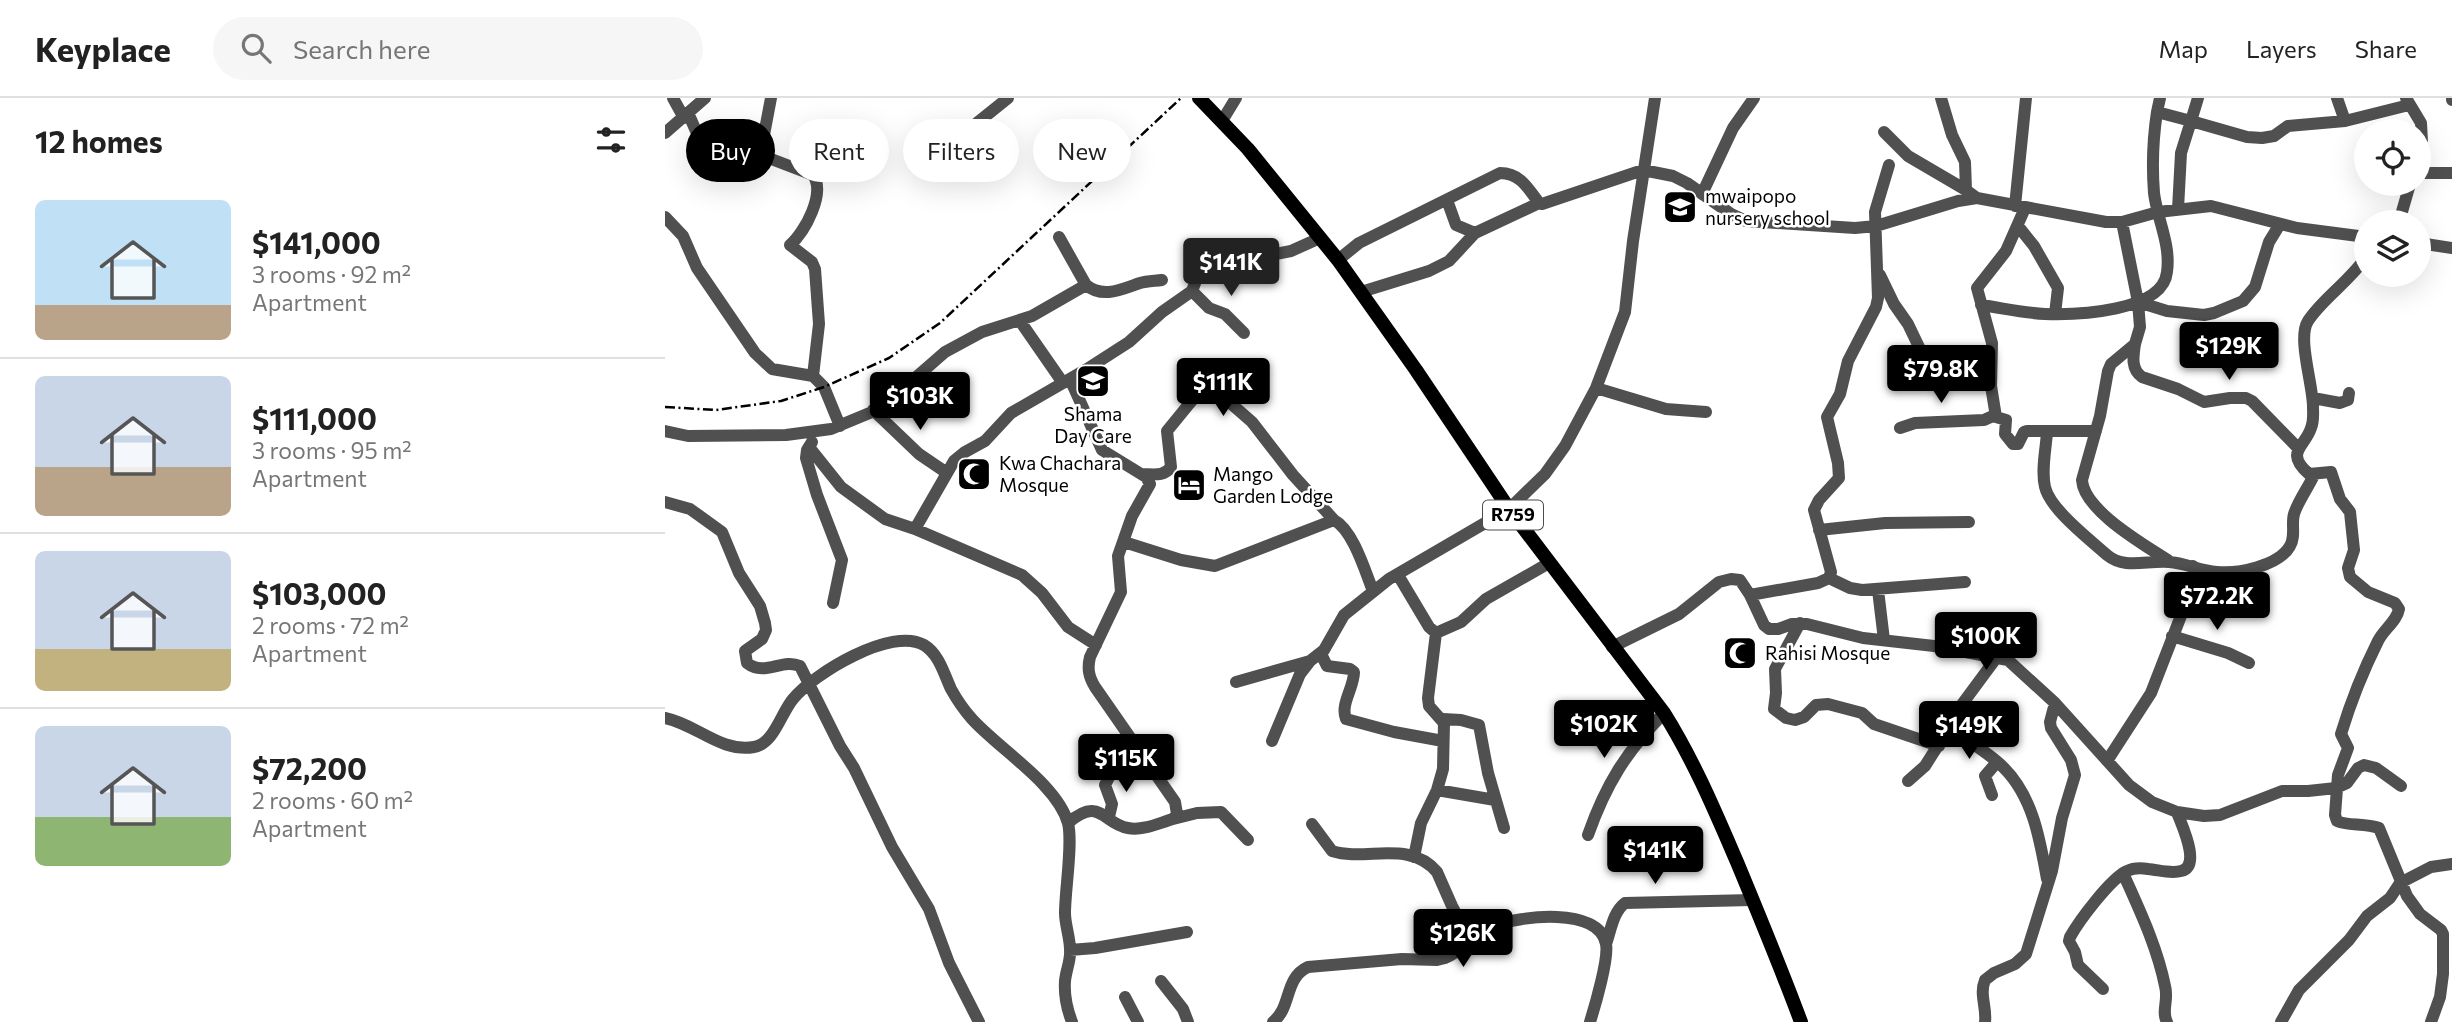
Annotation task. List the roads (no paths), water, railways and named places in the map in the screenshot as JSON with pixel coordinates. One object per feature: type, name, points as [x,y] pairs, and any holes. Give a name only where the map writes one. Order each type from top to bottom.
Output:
[{"type":"main road","name":"R759","points":[[1205,100],[1338,260],[1509,509],[1664,713],[1682,741],[1708,793],[1801,1022]]},
{"type":"street","points":[[673,98],[688,119]]},
{"type":"street","points":[[665,133],[705,98]]},
{"type":"street","points":[[767,119],[771,98]]},
{"type":"street","points":[[982,119],[1008,98]]},
{"type":"street","points":[[1222,121],[1236,98]]},
{"type":"street","points":[[1272,741],[1300,674],[1316,657],[1344,615],[1373,591],[1509,509],[1533,488],[1556,460],[1596,388],[1625,312],[1655,98]]},
{"type":"street","points":[[1702,194],[1733,128],[1754,98]]},
{"type":"street","points":[[1941,98],[1952,135],[1965,162],[1972,194]]},
{"type":"street","points":[[2026,98],[2018,226],[2006,251],[1979,284],[1977,292],[1992,342],[1991,372],[1995,415],[2006,420],[2005,434],[2013,444],[2018,444],[2027,431],[2096,431]]},
{"type":"street","points":[[1981,305],[2055,314],[2094,311],[2139,302],[2162,287],[2168,270],[2166,241],[2154,192],[2154,134],[2160,98]]},
{"type":"street","points":[[2178,209],[2182,153],[2198,98]]},
{"type":"street","points":[[2337,98],[2345,121]]},
{"type":"street","points":[[2157,112],[2247,137],[2262,138],[2274,136],[2288,125],[2345,121],[2408,102],[2419,119]]},
{"type":"street","points":[[1884,132],[1908,156],[1972,194],[2020,207],[2106,222],[2122,222],[2158,212],[2211,206],[2280,224],[2354,235]]},
{"type":"street","points":[[775,161],[813,175],[819,189],[808,224],[790,246],[812,262],[815,269],[819,317],[813,376]]},
{"type":"street","points":[[1829,578],[1831,567],[1814,510],[1819,500],[1836,484],[1840,472],[1827,417],[1840,394],[1848,361],[1876,307],[1875,212],[1889,165]]},
{"type":"street","points":[[1361,292],[1439,266],[1457,254],[1475,233],[1539,203],[1551,202],[1643,170],[1673,176],[1746,221],[1855,228],[1876,226],[1958,201],[1972,194]]},
{"type":"street","points":[[1338,260],[1359,243],[1492,177],[1508,173],[1526,184],[1539,203]]},
{"type":"street","points":[[2431,173],[2452,173]]},
{"type":"street","points":[[1447,200],[1456,225],[1475,233]]},
{"type":"street","points":[[665,217],[683,236],[697,268],[755,353],[772,369],[813,376],[824,387],[839,426]]},
{"type":"street","points":[[2122,222],[2139,302],[2140,327],[2135,344],[2135,369],[2141,377],[2178,389],[2204,402],[2230,398],[2246,398],[2252,401],[2298,448],[2303,468],[2314,475],[2331,472],[2340,499],[2350,512],[2354,540],[2347,568],[2350,578],[2368,592],[2395,603],[2399,609],[2396,618],[2380,638],[2353,696],[2341,734],[2348,747],[2336,788],[2337,821],[2379,828],[2400,883],[2420,914],[2447,929],[2440,997],[2431,1022]]},
{"type":"street","points":[[2139,302],[2167,311],[2204,315],[2243,301],[2255,287],[2269,242],[2280,224]]},
{"type":"street","points":[[2018,226],[2034,246],[2059,290],[2055,314]]},
{"type":"street","points":[[1059,237],[1086,285],[1095,291],[1112,292],[1144,282],[1162,280]]},
{"type":"street","points":[[915,529],[954,461],[985,441],[1011,413],[1129,342],[1162,312],[1192,291],[1197,278],[1240,261],[1291,251],[1320,238]]},
{"type":"street","points":[[2431,245],[2452,248]]},
{"type":"street","points":[[1876,268],[1894,304],[1908,324],[1931,373],[1991,372]]},
{"type":"street","points":[[2298,448],[2313,424],[2313,398],[2303,339],[2307,323],[2354,273]]},
{"type":"street","points":[[665,431],[688,436],[786,435],[818,433],[839,426],[863,417],[873,410],[887,392],[914,379],[945,352],[982,332],[1020,321],[1086,285]]},
{"type":"street","points":[[1192,291],[1209,308],[1225,314],[1244,333]]},
{"type":"street","points":[[1020,321],[1066,381],[1102,450],[1149,479],[1149,489],[1132,516],[1118,556],[1121,592],[1090,657],[1089,676],[1175,802],[1177,814],[1173,819]]},
{"type":"street","points":[[2135,344],[2111,363],[2082,480],[2085,492],[2106,516],[2169,562]]},
{"type":"street","points":[[1142,474],[1161,475],[1168,472],[1171,467],[1167,431],[1203,387],[1208,385],[1252,422],[1293,475],[1347,533],[1373,591]]},
{"type":"street","points":[[1596,388],[1666,409],[1706,412]]},
{"type":"street","points":[[2313,398],[2342,402],[2348,400],[2349,393]]},
{"type":"street","points":[[873,410],[919,454],[947,473]]},
{"type":"street","points":[[1900,428],[1915,423],[1984,420],[1995,415]]},
{"type":"street","points":[[2047,432],[2045,489],[2062,513],[2114,561],[2124,564],[2169,562],[2219,572],[2265,565],[2284,553],[2293,541],[2295,511],[2314,475]]},
{"type":"street","points":[[818,433],[806,454],[811,476],[842,560],[833,603]]},
{"type":"street","points":[[809,447],[841,487],[885,519],[996,562],[1022,575],[1042,593],[1068,627],[1096,645]]},
{"type":"street","points":[[665,502],[689,509],[722,532],[739,573],[760,606],[765,622],[765,636],[745,650],[747,663],[758,669],[796,664],[800,666],[854,768],[887,838],[929,909],[949,963],[979,1022]]},
{"type":"street","points":[[1124,542],[1198,564],[1215,566],[1334,520]]},
{"type":"street","points":[[1819,530],[1885,523],[1969,522]]},
{"type":"street","points":[[1436,633],[1461,622],[1486,599],[1549,563]]},
{"type":"street","points":[[2107,761],[2151,693],[2191,590],[2193,566]]},
{"type":"street","points":[[1398,575],[1429,627],[1436,633]]},
{"type":"street","points":[[1751,595],[1818,583],[1829,578],[1850,588],[1878,590],[1965,582]]},
{"type":"street","points":[[1612,647],[1679,614],[1719,582],[1740,580],[1751,595],[1760,618],[1769,629],[1800,623],[1863,638],[1997,657],[2015,665],[2055,703],[2141,795],[2177,812],[2204,816],[2220,815],[2283,790],[2336,788],[2347,783],[2358,768],[2364,765],[2377,768],[2401,786]]},
{"type":"street","points":[[1878,590],[1884,640]]},
{"type":"street","points":[[1800,623],[1775,669],[1776,693],[1773,705],[1776,711],[1795,720],[1804,717],[1816,705],[1835,706],[1861,713],[1874,724],[1939,746]]},
{"type":"street","points":[[1436,633],[1429,706],[1443,719],[1479,725],[1495,800],[1504,828]]},
{"type":"street","points":[[2172,636],[2228,653],[2249,663]]},
{"type":"street","points":[[665,718],[686,725],[713,740],[740,747],[754,747],[767,740],[792,699],[808,683],[857,654],[879,645],[910,642],[924,645],[940,663],[963,707],[988,735],[1042,782],[1068,823],[1065,912],[1070,950],[1065,981],[1067,1011],[1072,1022]]},
{"type":"street","points":[[1236,682],[1316,657]]},
{"type":"street","points":[[1316,657],[1327,666],[1354,672],[1344,709],[1346,719],[1443,741]]},
{"type":"street","points":[[1908,781],[1926,766],[1960,707],[1997,657]]},
{"type":"street","points":[[1985,1022],[1982,990],[1984,983],[1994,973],[2015,964],[2026,954],[2048,883],[2062,818],[2075,775],[2071,760],[2051,728],[2055,703]]},
{"type":"street","points":[[1588,835],[1599,804],[1614,775],[1638,740],[1664,713]]},
{"type":"street","points":[[1414,857],[1421,823],[1437,790],[1443,769],[1443,719]]},
{"type":"street","points":[[1951,725],[1955,732],[1997,762],[2013,778],[2028,806],[2048,883]]},
{"type":"street","points":[[1109,817],[1112,804],[1106,790],[1106,781],[1119,758]]},
{"type":"street","points":[[1991,796],[1985,776],[1997,762]]},
{"type":"street","points":[[1437,790],[1495,800]]},
{"type":"street","points":[[1068,823],[1089,812],[1101,813],[1122,827],[1136,829],[1197,813],[1221,812],[1248,840]]},
{"type":"street","points":[[2103,989],[2078,965],[2069,939],[2087,912],[2123,873],[2135,869],[2173,872],[2186,869],[2190,850],[2177,812]]},
{"type":"street","points":[[1313,824],[1332,851],[1392,852],[1432,865],[1451,906],[1472,940]]},
{"type":"street","points":[[2281,1022],[2299,990],[2349,940],[2367,916],[2390,898],[2400,883],[2431,867],[2452,864]]},
{"type":"street","points":[[2123,873],[2162,972],[2168,998],[2163,1013],[2167,1022]]},
{"type":"street","points":[[1590,1022],[1606,957],[1606,944],[1615,915],[1625,903],[1752,900]]},
{"type":"street","points":[[1273,1022],[1285,1004],[1294,977],[1308,967],[1402,959],[1437,960],[1454,954],[1492,926],[1513,920],[1571,918],[1595,928],[1606,944]]},
{"type":"street","points":[[1070,950],[1187,932]]},
{"type":"street","points":[[1161,981],[1183,1009],[1188,1022]]},
{"type":"street","points":[[1125,997],[1134,1020]]},
{"type":"railway","points":[[665,407],[716,410],[781,401],[824,387],[889,358],[940,323],[1181,98]]},
{"type":"place","name":"mwaipopo nursery school","points":[[1680,207]]},
{"type":"place","name":"Shama Day Care","points":[[1093,381]]},
{"type":"place","name":"Kwa Chachara Mosque","points":[[974,474]]},
{"type":"place","name":"Mango Garden Lodge","points":[[1189,485]]},
{"type":"place","name":"Rahisi Mosque","points":[[1740,653]]}]
